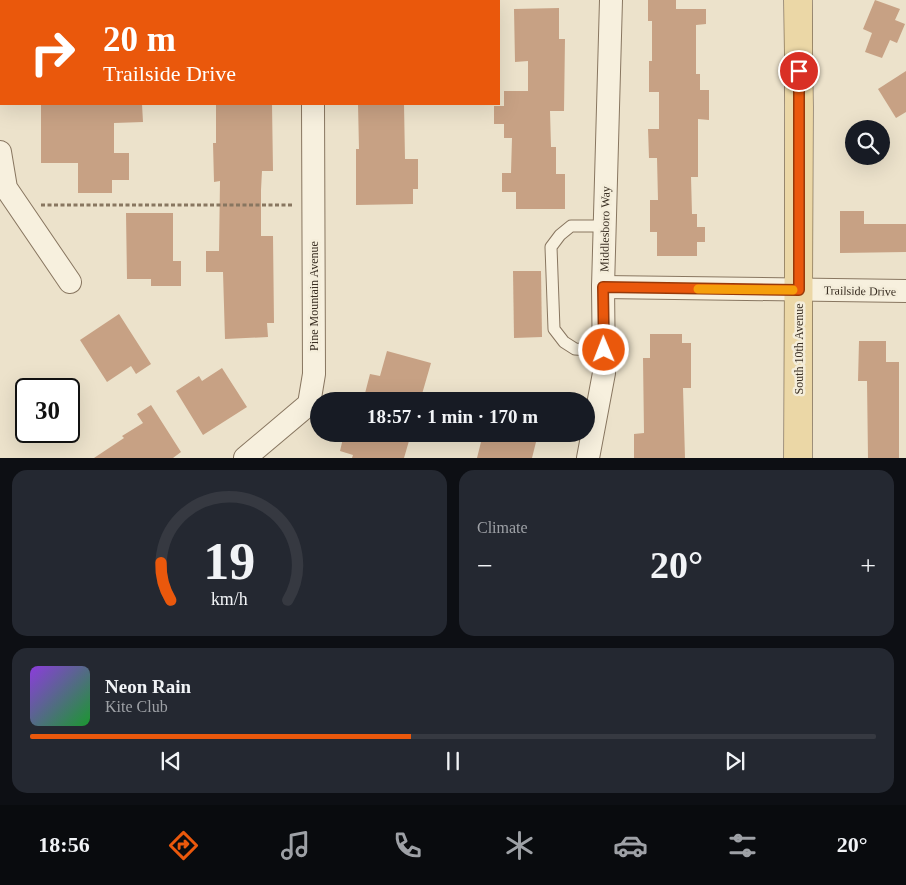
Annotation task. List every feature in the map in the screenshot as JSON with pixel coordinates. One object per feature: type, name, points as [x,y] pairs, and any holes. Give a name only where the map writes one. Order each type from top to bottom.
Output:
[{"type":"main road","name":"South 10th Avenue","points":[[798,0],[798,458]]},
{"type":"street","name":"Middlesboro Way","points":[[588,458],[604,373],[603,287],[611,0]]},
{"type":"street","name":"Pine Mountain Avenue","points":[[245,458],[309,404],[314,374],[313,105]]},
{"type":"street","points":[[0,152],[6,188],[70,282]]},
{"type":"street","name":"Trailside Drive","points":[[603,287],[906,292]]},
{"type":"lane","points":[[604,350],[575,349],[564,342],[554,329],[552,247],[560,234],[571,226],[605,226]]},
{"type":"path","points":[[18,206],[314,206]]},
{"type":"building","points":[[648,0],[676,0],[676,9],[706,9],[706,24],[696,25],[696,74],[700,74],[700,90],[709,90],[709,120],[698,119],[698,177],[691,177],[692,214],[697,214],[697,227],[705,227],[705,242],[697,242],[697,256],[657,256],[657,232],[650,232],[650,200],[658,200],[657,158],[649,158],[648,129],[659,129],[659,92],[649,92],[649,61],[652,61],[652,21],[648,21]]},
{"type":"building","points":[[875,0],[900,9],[895,20],[905,24],[897,43],[890,40],[882,58],[865,52],[872,33],[863,29]]},
{"type":"building","points":[[559,8],[559,39],[565,39],[564,111],[550,111],[551,147],[556,147],[556,174],[565,174],[565,209],[516,209],[516,192],[502,192],[502,173],[511,173],[512,138],[504,138],[504,124],[494,124],[494,106],[504,106],[504,91],[528,91],[528,61],[515,62],[514,9]]},
{"type":"building","points":[[906,71],[906,112],[896,118],[878,89]]},
{"type":"building","points":[[41,105],[142,105],[143,122],[114,123],[114,153],[129,153],[129,180],[112,180],[112,193],[78,193],[78,163],[41,163]]},
{"type":"building","points":[[216,105],[272,105],[273,171],[262,171],[261,190],[261,236],[273,236],[274,323],[267,323],[268,337],[225,339],[223,272],[206,272],[206,251],[219,251],[220,181],[214,182],[213,143],[216,143]]},
{"type":"building","points":[[358,105],[404,105],[405,159],[418,159],[418,189],[413,189],[413,204],[356,205],[356,149],[359,149]]},
{"type":"building","points":[[840,211],[864,211],[864,224],[906,224],[906,252],[840,253]]},
{"type":"building","points":[[126,213],[173,213],[173,261],[181,261],[181,286],[151,286],[151,279],[127,279]]},
{"type":"building","points":[[513,271],[541,271],[542,337],[514,338]]},
{"type":"building","points":[[119,314],[151,364],[136,374],[131,366],[107,382],[80,340]]},
{"type":"building","points":[[650,334],[682,334],[682,343],[691,343],[691,388],[683,388],[685,458],[634,458],[634,434],[644,433],[643,358],[650,358]]},
{"type":"building","points":[[859,341],[886,341],[886,362],[899,362],[899,458],[868,458],[867,381],[858,381]]},
{"type":"building","points":[[387,351],[431,363],[423,392],[365,392],[370,374],[380,376]]},
{"type":"building","points":[[222,368],[247,407],[203,435],[176,391],[199,376],[202,381]]},
{"type":"building","points":[[151,405],[181,452],[173,458],[94,458],[124,438],[122,436],[143,423],[137,414]]},
{"type":"building","points":[[342,442],[409,442],[404,458],[352,458],[353,455],[340,451]]},
{"type":"building","points":[[481,442],[536,442],[532,458],[477,458]]},
{"type":"slow traffic","points":[[698,289],[793,290]]},
{"type":"route","points":[[604,350],[603,287],[799,290],[799,71]]}]
